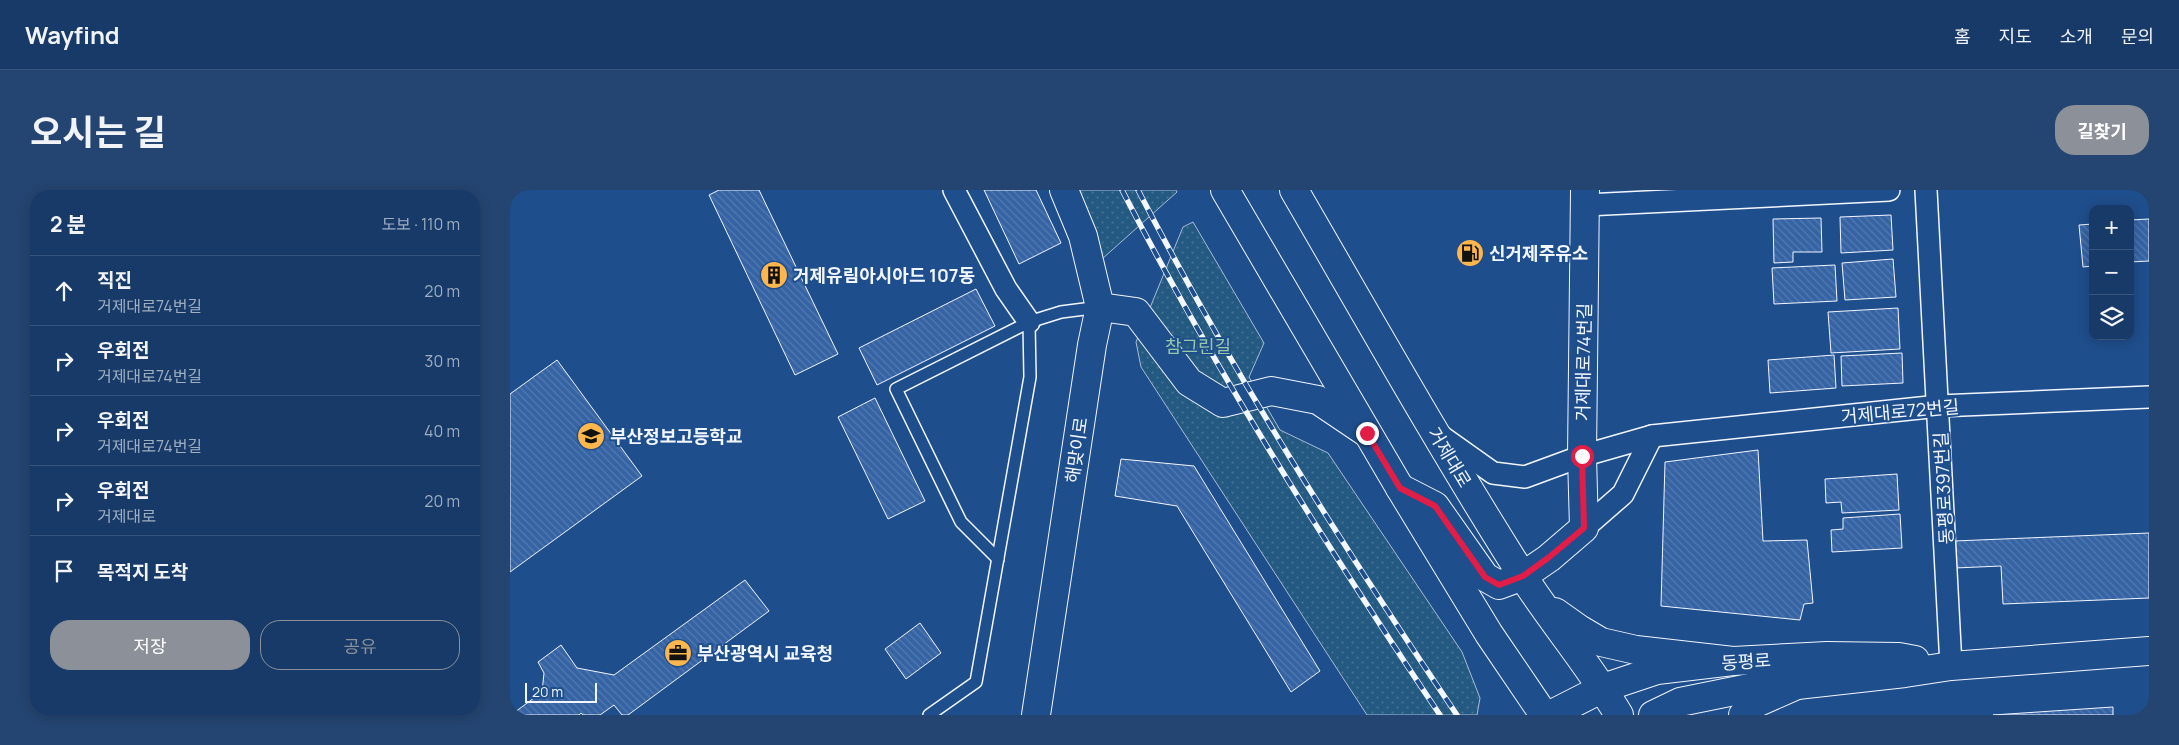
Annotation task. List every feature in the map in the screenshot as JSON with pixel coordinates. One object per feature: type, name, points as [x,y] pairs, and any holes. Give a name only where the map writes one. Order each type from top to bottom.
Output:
[{"type":"main road","name":"해맞이로","points":[[1036,715],[1092,345],[1100,307],[1082,236],[1064,190]]},
{"type":"main road","points":[[1225,190],[1400,488],[1489,634],[1544,715]]},
{"type":"main road","name":"거제대로","points":[[1294,190],[1435,432],[1523,576],[1603,688],[1619,715]]},
{"type":"main road","name":"거제대로74번길","points":[[1584,528],[1582,456],[1585,198]]},
{"type":"main road","points":[[1100,307],[1136,312],[1190,382],[1223,403],[1271,391],[1318,400],[1367,433]]},
{"type":"main road","points":[[1400,488],[1435,506],[1485,577],[1499,585],[1523,576],[1584,528]]},
{"type":"main road","points":[[1539,600],[1578,629],[1601,642],[1636,650],[1733,661]]},
{"type":"main road","name":"동평로","points":[[1653,715],[1680,702],[1716,693],[1759,686],[1798,685],[1951,666],[2149,651]]},
{"type":"main road","name":"동평로","points":[[1550,715],[1603,688],[1656,670],[1733,661],[1827,656],[1899,657],[1951,666]]},
{"type":"main road","points":[[1743,715],[1754,704],[1798,685]]},
{"type":"street","points":[[954,190],[1006,289],[1028,322]]},
{"type":"street","points":[[1585,198],[1889,190]]},
{"type":"street","name":"동평로397번길","points":[[1926,190],[1939,406],[1951,666]]},
{"type":"street","name":"거제대로72번길","points":[[1435,432],[1493,473],[1525,478],[1582,456],[1652,436],[1939,406],[2149,397]]},
{"type":"street","points":[[1584,528],[1623,494],[1652,436]]},
{"type":"lane","points":[[998,559],[961,522],[896,388],[1028,322],[1061,312],[1100,307]]},
{"type":"lane","points":[[930,715],[976,682],[1030,377],[1028,322]]},
{"type":"green space","points":[[1076,190],[1176,190],[1177,192],[1102,259]]},
{"type":"green space","name":"참그린길","points":[[1193,222],[1264,343],[1249,377],[1280,430],[1328,453],[1462,652],[1480,698],[1477,715],[1367,715],[1141,367],[1136,342],[1183,227]]},
{"type":"building","name":"거제유림아시아드 107동","points":[[719,190],[759,190],[838,354],[795,375],[709,195]]},
{"type":"building","points":[[984,190],[1036,190],[1061,243],[1019,264]]},
{"type":"building","points":[[1891,215],[1893,250],[1841,253],[1840,217]]},
{"type":"building","points":[[1821,218],[1822,252],[1793,252],[1793,262],[1774,263],[1773,219]]},
{"type":"building","points":[[2149,219],[2149,261],[2134,262],[2134,220]]},
{"type":"building","points":[[2089,224],[2089,266],[2083,267],[2079,225]]},
{"type":"building","points":[[1893,259],[1896,297],[1845,300],[1842,263]]},
{"type":"building","points":[[1835,265],[1837,301],[1774,304],[1772,268]]},
{"type":"building","points":[[976,289],[995,326],[877,385],[859,348]]},
{"type":"building","points":[[1898,308],[1900,349],[1831,353],[1828,312]]},
{"type":"building","points":[[1902,353],[1903,383],[1842,386],[1841,356]]},
{"type":"building","points":[[1834,355],[1836,388],[1770,393],[1768,360]]},
{"type":"building","name":"부산정보고등학교","points":[[557,360],[642,476],[510,572],[510,394]]},
{"type":"building","points":[[875,398],[925,501],[888,519],[838,417]]},
{"type":"building","points":[[1758,450],[1763,541],[1807,540],[1813,603],[1804,604],[1800,620],[1661,606],[1665,462]]},
{"type":"building","points":[[1121,459],[1194,466],[1320,671],[1291,692],[1177,506],[1115,496]]},
{"type":"building","points":[[1897,474],[1899,510],[1842,513],[1841,502],[1826,503],[1825,479]]},
{"type":"building","points":[[1900,514],[1902,548],[1832,552],[1831,530],[1843,529],[1843,518]]},
{"type":"building","points":[[2149,533],[2149,598],[2003,604],[2001,566],[1955,568],[1954,541]]},
{"type":"building","name":"부산광역시 교육청","points":[[745,580],[769,611],[628,715],[622,715],[614,705],[600,715],[583,715],[581,713],[579,715],[511,715],[542,692],[544,673],[538,662],[561,645],[577,668],[614,675]]},
{"type":"building","points":[[920,623],[941,653],[906,679],[885,649]]},
{"type":"building","points":[[2113,707],[2113,715],[1993,715]]},
{"type":"railway","points":[[1122,190],[1195,325],[1234,391],[1355,587],[1440,715]]},
{"type":"railway","points":[[1138,190],[1211,325],[1290,457],[1372,587],[1457,715]]},
{"type":"place","name":"신거제주유소","points":[[1470,253]]},
{"type":"place","name":"거제유림아시아드 107동","points":[[774,275]]},
{"type":"place","name":"부산정보고등학교","points":[[591,436]]},
{"type":"place","name":"부산광역시 교육청","points":[[678,653]]},
{"type":"route","points":[[1367,433],[1400,488],[1435,506],[1485,577],[1499,585],[1523,576],[1584,528],[1582,456]]}]
